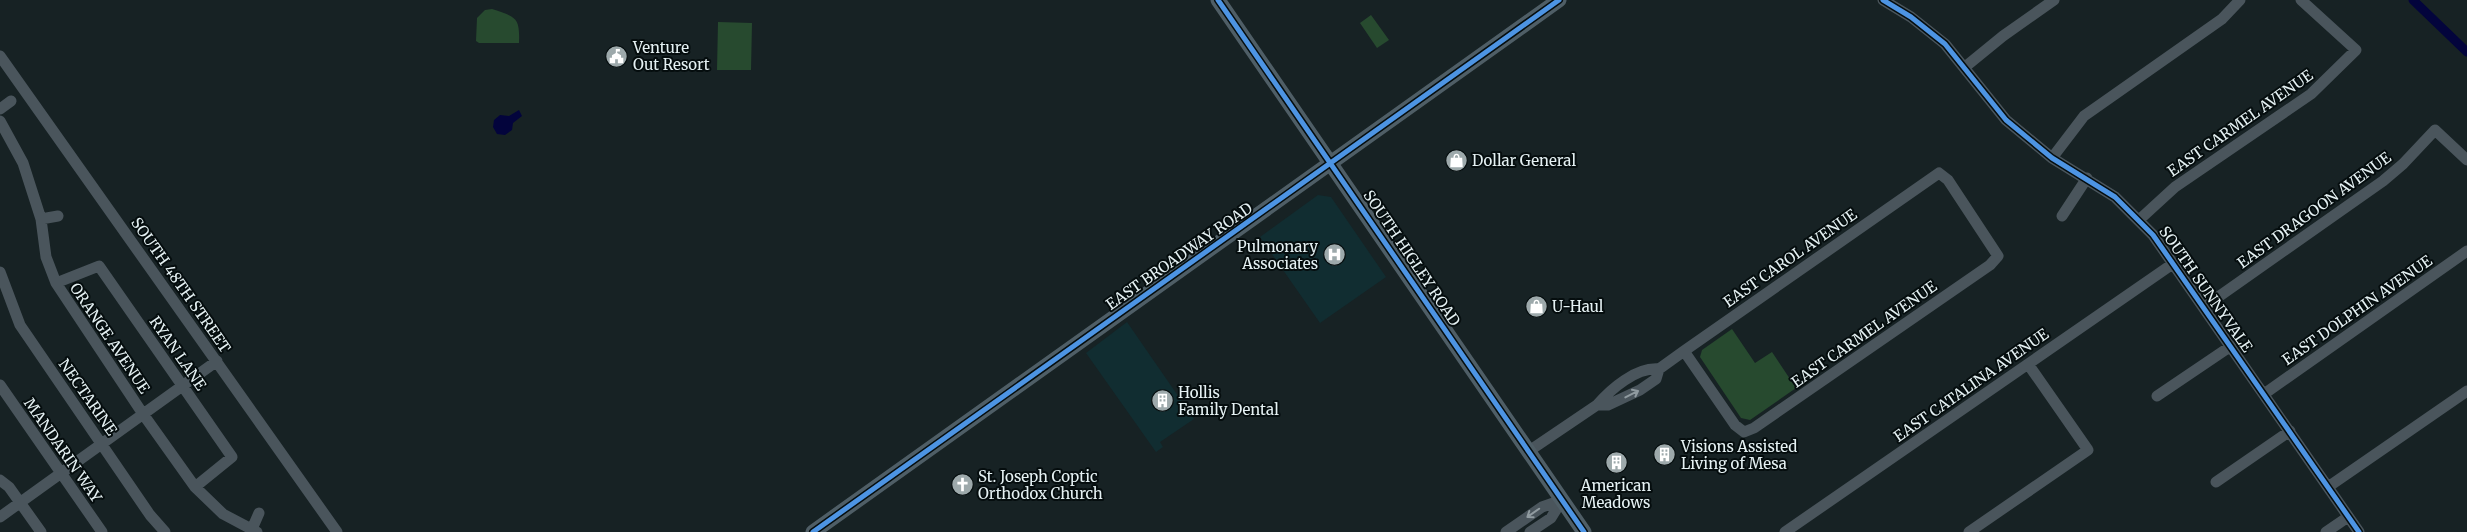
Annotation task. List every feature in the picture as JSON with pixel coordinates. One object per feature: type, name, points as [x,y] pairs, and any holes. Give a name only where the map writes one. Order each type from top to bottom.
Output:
[{"type":"main road","name":"SOUTH HIGLEY ROAD","points":[[1218,0],[1584,532]]},
{"type":"main road","name":"EAST BROADWAY ROAD","points":[[813,532],[1559,0]]},
{"type":"street","name":"SOUTH SUNNYVALE","points":[[1883,0],[1899,4],[1927,28],[1965,67],[2006,120],[2052,158],[2088,178],[2116,197],[2153,235],[2359,532]]},
{"type":"street","points":[[1965,67],[2003,36],[2054,0]]},
{"type":"street","points":[[2052,158],[2084,116],[2222,18],[2240,0]]},
{"type":"street","name":"EAST CARMEL AVENUE","points":[[2139,220],[2175,187],[2311,94],[2356,50],[2301,0]]},
{"type":"street","name":"SOUTH 48TH STREET","points":[[0,56],[337,532]]},
{"type":"street","points":[[0,109],[11,101]]},
{"type":"street","name":"ORANGE AVENUE","points":[[0,121],[23,163],[40,219],[46,257],[56,283],[143,414],[195,487],[223,514],[254,530]]},
{"type":"street","name":"EAST DRAGOON AVENUE","points":[[2204,306],[2382,181],[2404,164],[2435,130],[2467,160]]},
{"type":"street","name":"EAST CAROL AVENUE","points":[[1529,451],[1597,406],[1608,405],[1640,390],[1656,379],[1659,370],[1684,351],[1929,178],[1939,173],[1948,180],[1998,256]]},
{"type":"street","points":[[2062,216],[2088,178]]},
{"type":"street","points":[[40,219],[58,216]]},
{"type":"street","name":"EAST DOLPHIN AVENUE","points":[[2264,394],[2467,251]]},
{"type":"street","name":"EAST CARMEL AVENUE","points":[[1684,351],[1735,426],[1744,432],[1754,428],[1966,282],[1990,265],[1998,256]]},
{"type":"street","name":"EAST CATALINA AVENUE","points":[[1785,532],[2174,263]]},
{"type":"street","name":"RYAN LANE","points":[[56,283],[99,266],[232,457],[195,487]]},
{"type":"street","name":"NECTARINE","points":[[0,272],[20,325],[150,515],[165,532]]},
{"type":"street","points":[[2157,396],[2231,346]]},
{"type":"street","points":[[0,518],[217,361]]},
{"type":"street","points":[[1969,532],[2088,450],[2028,364]]},
{"type":"street","name":"MANDARIN WAY","points":[[0,385],[102,532]]},
{"type":"street","points":[[2328,487],[2467,391]]},
{"type":"street","points":[[2216,482],[2290,431]]},
{"type":"street","points":[[0,480],[20,502],[42,532]]},
{"type":"street","points":[[1506,532],[1542,507],[1562,500]]},
{"type":"street","points":[[1530,532],[1550,518],[1562,500]]},
{"type":"street","points":[[254,530],[259,513]]},
{"type":"street","points":[[2326,532],[2348,517]]},
{"type":"shaded area","points":[[519,110],[522,116],[513,123],[512,130],[505,135],[497,134],[493,127],[494,120],[500,115],[509,116]]},
{"type":"shaded area","points":[[1318,195],[1331,197],[1386,277],[1320,323],[1260,237]]},
{"type":"shaded area","points":[[1127,322],[1194,419],[1160,442],[1163,447],[1156,452],[1086,353]]},
{"type":"green space","points":[[492,9],[515,19],[519,28],[519,43],[479,43],[476,41],[477,18],[485,10]]},
{"type":"green space","points":[[1371,15],[1389,40],[1377,48],[1360,23]]},
{"type":"green space","points":[[718,22],[752,23],[751,70],[717,70]]},
{"type":"green space","points":[[1732,329],[1755,363],[1772,352],[1796,388],[1750,420],[1741,418],[1700,357],[1702,350]]},
{"type":"waterway","points":[[2413,0],[2467,52]]},
{"type":"cycle path","points":[[1218,0],[1584,532]]},
{"type":"cycle path","points":[[813,532],[1559,0]]},
{"type":"cycle path","points":[[1883,0],[1911,17],[1945,44],[2006,120],[2052,158],[2115,197],[2153,235],[2359,532]]},
{"type":"place","name":"Venture Out Resort","points":[[617,56]]},
{"type":"place","name":"Dollar General","points":[[1456,160]]},
{"type":"place","name":"Pulmonary Associates","points":[[1334,255]]},
{"type":"place","name":"U-Haul","points":[[1536,306]]},
{"type":"place","name":"Hollis Family Dental","points":[[1162,401]]},
{"type":"place","name":"Visions Assisted Living of Mesa","points":[[1665,455]]},
{"type":"place","name":"American Meadows","points":[[1616,462]]},
{"type":"place","name":"St. Joseph Coptic Orthodox Church","points":[[962,485]]}]
